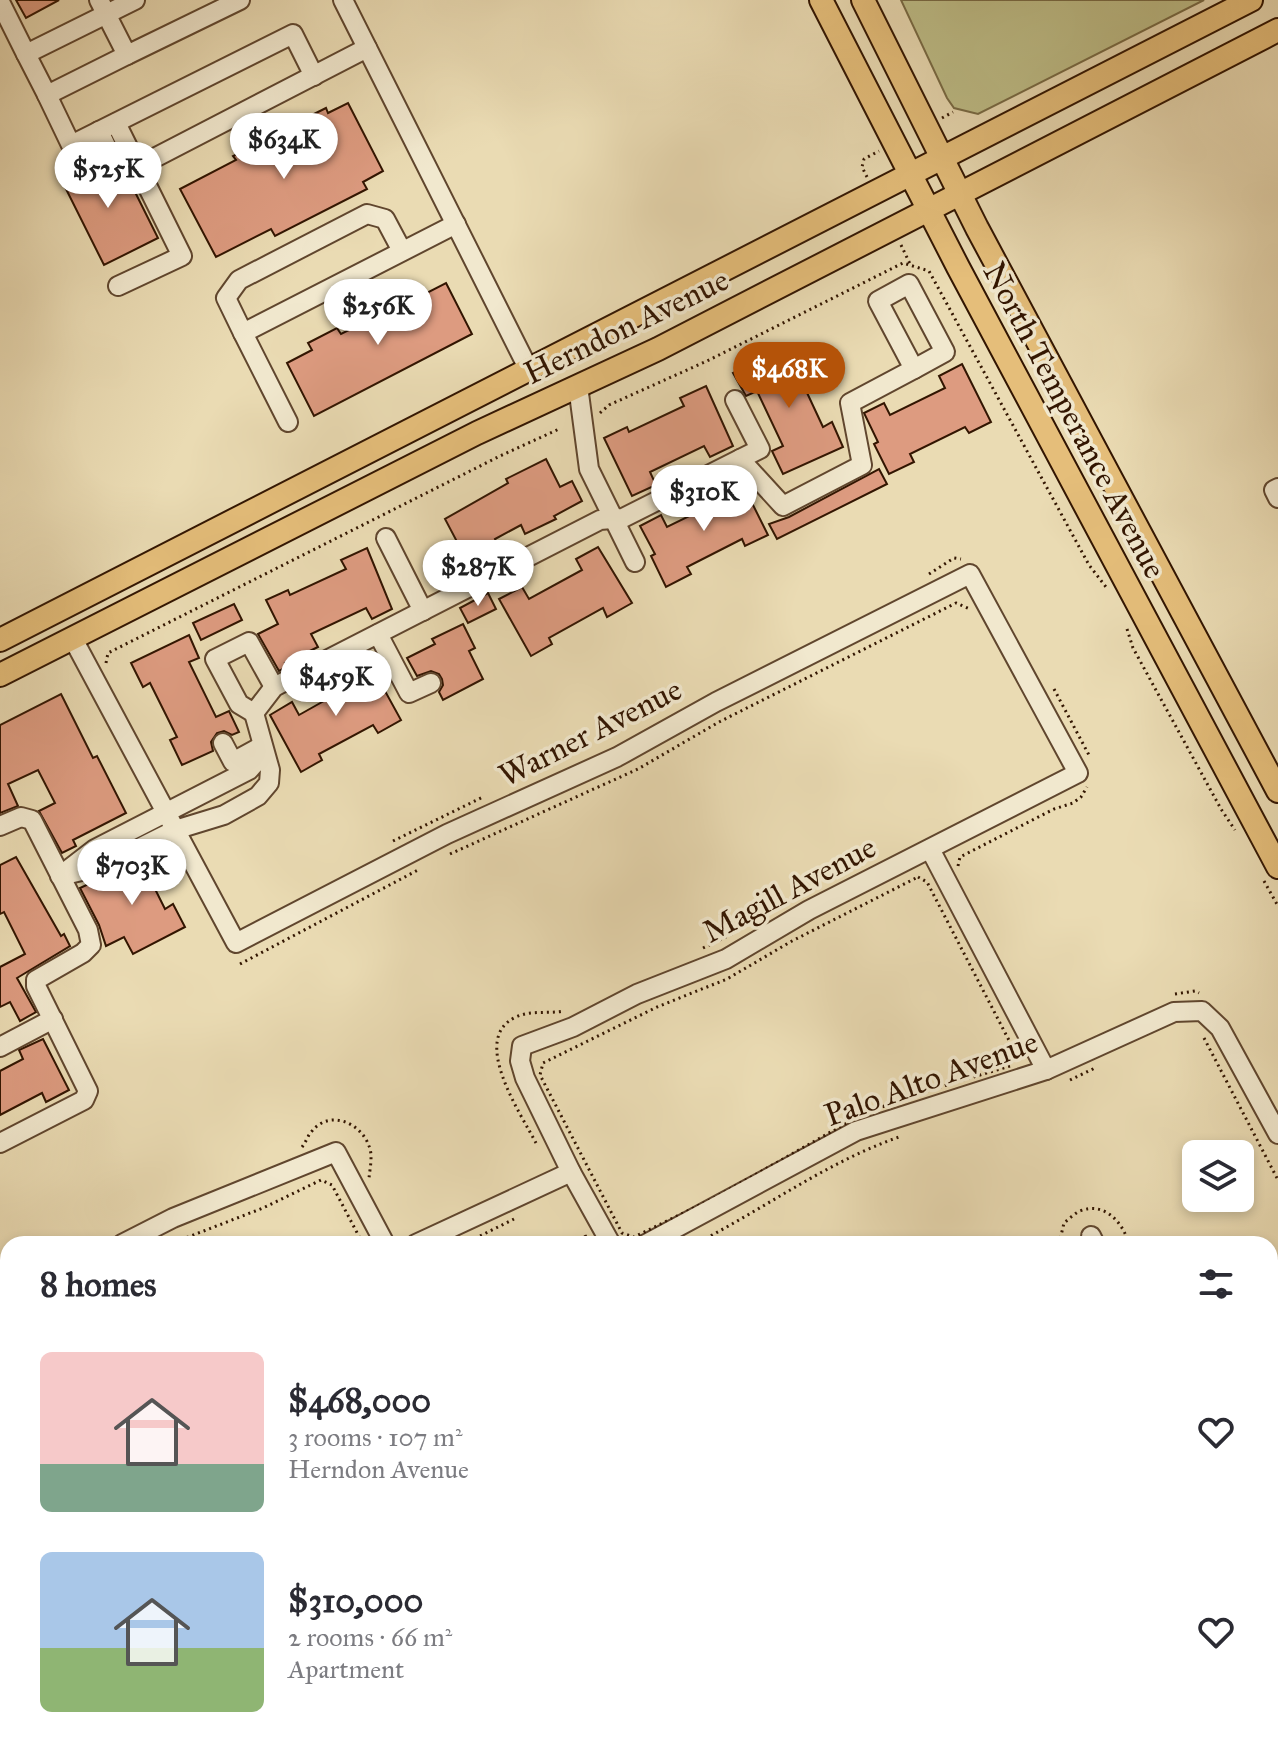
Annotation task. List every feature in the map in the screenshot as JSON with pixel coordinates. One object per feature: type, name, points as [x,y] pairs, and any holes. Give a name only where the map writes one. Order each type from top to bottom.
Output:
[{"type":"main road","name":"North Temperance Avenue","points":[[821,0],[1269,870]]},
{"type":"main road","name":"North Temperance Avenue","points":[[863,0],[960,194],[1278,791]]},
{"type":"main road","name":"Herndon Avenue","points":[[0,640],[1251,0]]},
{"type":"main road","name":"Herndon Avenue","points":[[0,675],[477,433],[658,349],[1278,30]]},
{"type":"main road","points":[[72,637],[76,622],[82,615],[195,556],[273,500]]},
{"type":"main road","points":[[0,657],[48,633],[55,619],[54,613]]},
{"type":"street","points":[[26,54],[103,7],[135,0]]},
{"type":"street","points":[[47,95],[240,0]]},
{"type":"street","points":[[343,0],[528,368]]},
{"type":"street","points":[[0,2],[71,145],[293,34],[314,76]]},
{"type":"street","points":[[103,7],[127,55]]},
{"type":"street","points":[[99,131],[112,157],[137,167],[367,48]]},
{"type":"street","points":[[116,123],[182,256],[118,286]]},
{"type":"street","points":[[288,422],[226,298],[239,280],[367,214],[385,219],[402,251]]},
{"type":"street","points":[[243,333],[456,224]]},
{"type":"street","points":[[740,459],[783,506],[862,465],[850,403],[914,369]]},
{"type":"street","points":[[578,386],[589,469],[635,562]]},
{"type":"street","points":[[254,713],[274,687],[600,520],[623,518],[760,449],[735,400]]},
{"type":"street","points":[[386,538],[423,611]]},
{"type":"street","points":[[969,567],[1087,774]]},
{"type":"street","name":"Warner Avenue","points":[[171,821],[236,943],[447,834],[617,757],[969,567]]},
{"type":"street","points":[[378,634],[409,693],[431,683]]},
{"type":"street","points":[[72,637],[171,821]]},
{"type":"street","points":[[171,821],[224,815],[258,796],[269,783],[270,770],[254,713],[239,704],[215,659],[249,642],[274,687]]},
{"type":"street","points":[[223,743],[233,762],[263,750]]},
{"type":"street","points":[[60,876],[103,866],[249,770],[263,750]]},
{"type":"street","name":"Magill Avenue","points":[[571,1172],[525,1078],[520,1061],[522,1046],[573,1027],[637,994],[726,959],[809,910],[1087,774]]},
{"type":"street","points":[[0,826],[21,817],[32,820],[88,930],[91,945],[83,953],[36,980],[36,986],[88,1091],[84,1100],[0,1143]]},
{"type":"street","points":[[930,849],[1046,1070]]},
{"type":"street","points":[[1205,1005],[1278,1134]]},
{"type":"street","name":"Palo Alto Avenue","points":[[661,1236],[856,1131],[1046,1070],[1174,1012],[1205,1005]]},
{"type":"street","points":[[0,1047],[53,1019]]},
{"type":"street","points":[[138,1236],[173,1218],[336,1152],[381,1236]]},
{"type":"street","points":[[433,1236],[571,1172],[607,1236]]},
{"type":"path","points":[[597,416],[609,405],[707,361],[903,263],[929,271],[1089,565],[1108,589]]},
{"type":"path","points":[[106,662],[108,653],[559,429]]},
{"type":"path","points":[[929,574],[954,558],[969,567]]},
{"type":"path","points":[[439,858],[638,769],[719,722],[956,603],[972,609]]},
{"type":"path","points":[[1127,626],[1133,648],[1221,809],[1240,837]]},
{"type":"path","points":[[958,867],[960,857],[1081,797],[1089,753],[1053,687]]},
{"type":"path","points":[[393,841],[496,792]]},
{"type":"path","points":[[240,964],[427,865]]},
{"type":"path","points":[[1269,870],[1278,906]]},
{"type":"path","points":[[631,1236],[622,1233],[540,1075],[543,1063],[657,1007],[727,979],[792,941],[918,877],[927,882],[1014,1050],[1010,1066],[907,1097],[859,1116],[714,1198],[636,1236]]},
{"type":"path","points":[[1170,994],[1195,991],[1205,1005]]},
{"type":"path","points":[[1202,1034],[1278,1180]]},
{"type":"path","points":[[1067,1081],[1107,1062]]},
{"type":"path","points":[[710,1236],[774,1202],[830,1167],[900,1136]]},
{"type":"path","points":[[191,1236],[263,1208],[321,1180],[332,1185],[359,1236]]},
{"type":"path","points":[[480,1236],[516,1218]]},
{"type":"path","points":[[582,1230],[585,1236]]},
{"type":"green space","points":[[901,0],[1204,0],[978,114],[954,108],[947,98]]},
{"type":"building","points":[[16,0],[59,0],[26,18]]},
{"type":"building","points":[[348,103],[383,171],[363,182],[367,189],[275,236],[271,229],[216,257],[180,189],[236,160],[233,156],[265,140],[273,154],[302,139],[294,124],[326,108],[328,113]]},
{"type":"building","points":[[97,156],[104,161],[109,174],[128,178],[158,238],[104,265],[59,175]]},
{"type":"building","points":[[446,283],[472,334],[314,416],[287,363],[312,350],[308,343],[337,328],[341,334],[391,309],[387,302],[416,288],[421,296]]},
{"type":"building","points":[[791,346],[800,365],[795,367],[823,427],[832,422],[843,447],[783,474],[772,451],[783,446],[757,391],[746,396],[733,373]]},
{"type":"building","points":[[962,364],[991,422],[969,433],[965,427],[910,454],[914,462],[889,474],[874,444],[878,442],[864,413],[884,403],[890,415],[945,388],[939,376]]},
{"type":"building","points":[[706,386],[733,446],[710,457],[704,446],[650,472],[656,485],[632,496],[604,438],[627,427],[629,432],[684,406],[680,398]]},
{"type":"building","points":[[546,459],[560,487],[572,481],[582,501],[554,516],[556,519],[525,534],[521,525],[495,539],[497,544],[484,551],[481,546],[464,555],[445,519],[508,483],[506,479]]},
{"type":"building","points":[[879,469],[887,484],[777,539],[769,524],[789,517]]},
{"type":"building","points":[[739,477],[768,535],[745,546],[742,539],[687,567],[691,574],[666,587],[651,556],[655,554],[640,526],[661,515],[667,527],[722,500],[716,488]]},
{"type":"building","points":[[598,547],[632,603],[607,617],[603,608],[549,638],[552,644],[531,656],[499,599],[522,587],[529,599],[582,570],[576,559]]},
{"type":"building","points":[[367,548],[392,609],[372,619],[366,608],[311,634],[318,647],[285,663],[287,667],[279,671],[258,634],[278,624],[266,600],[288,590],[290,595],[346,569],[341,560]]},
{"type":"building","points":[[488,593],[496,609],[468,623],[460,608]]},
{"type":"building","points":[[234,604],[242,620],[201,640],[193,623]]},
{"type":"building","points":[[463,624],[475,648],[469,651],[483,679],[443,700],[439,692],[443,685],[439,674],[431,671],[417,676],[407,658],[435,644],[432,639]]},
{"type":"building","points":[[189,635],[199,658],[189,662],[216,717],[229,711],[239,732],[232,735],[224,731],[217,733],[211,742],[213,751],[182,765],[170,740],[177,737],[150,683],[143,687],[131,663]]},
{"type":"building","points":[[369,662],[401,720],[378,733],[373,725],[319,754],[322,760],[301,772],[270,715],[292,702],[299,715],[352,685],[347,674]]},
{"type":"building","points":[[61,694],[93,758],[97,756],[126,813],[73,840],[76,846],[62,853],[39,811],[55,803],[38,770],[8,784],[18,806],[0,813],[0,725]]},
{"type":"building","points":[[149,856],[160,879],[152,883],[165,909],[173,904],[185,927],[133,954],[124,937],[106,946],[80,888]]},
{"type":"building","points":[[16,857],[61,936],[64,934],[70,946],[17,978],[36,1012],[20,1021],[10,1002],[0,1007],[0,967],[25,954],[4,912],[0,914],[0,865]]},
{"type":"building","points":[[43,1039],[69,1090],[46,1102],[42,1093],[0,1115],[0,1071],[23,1059],[19,1050]]}]
